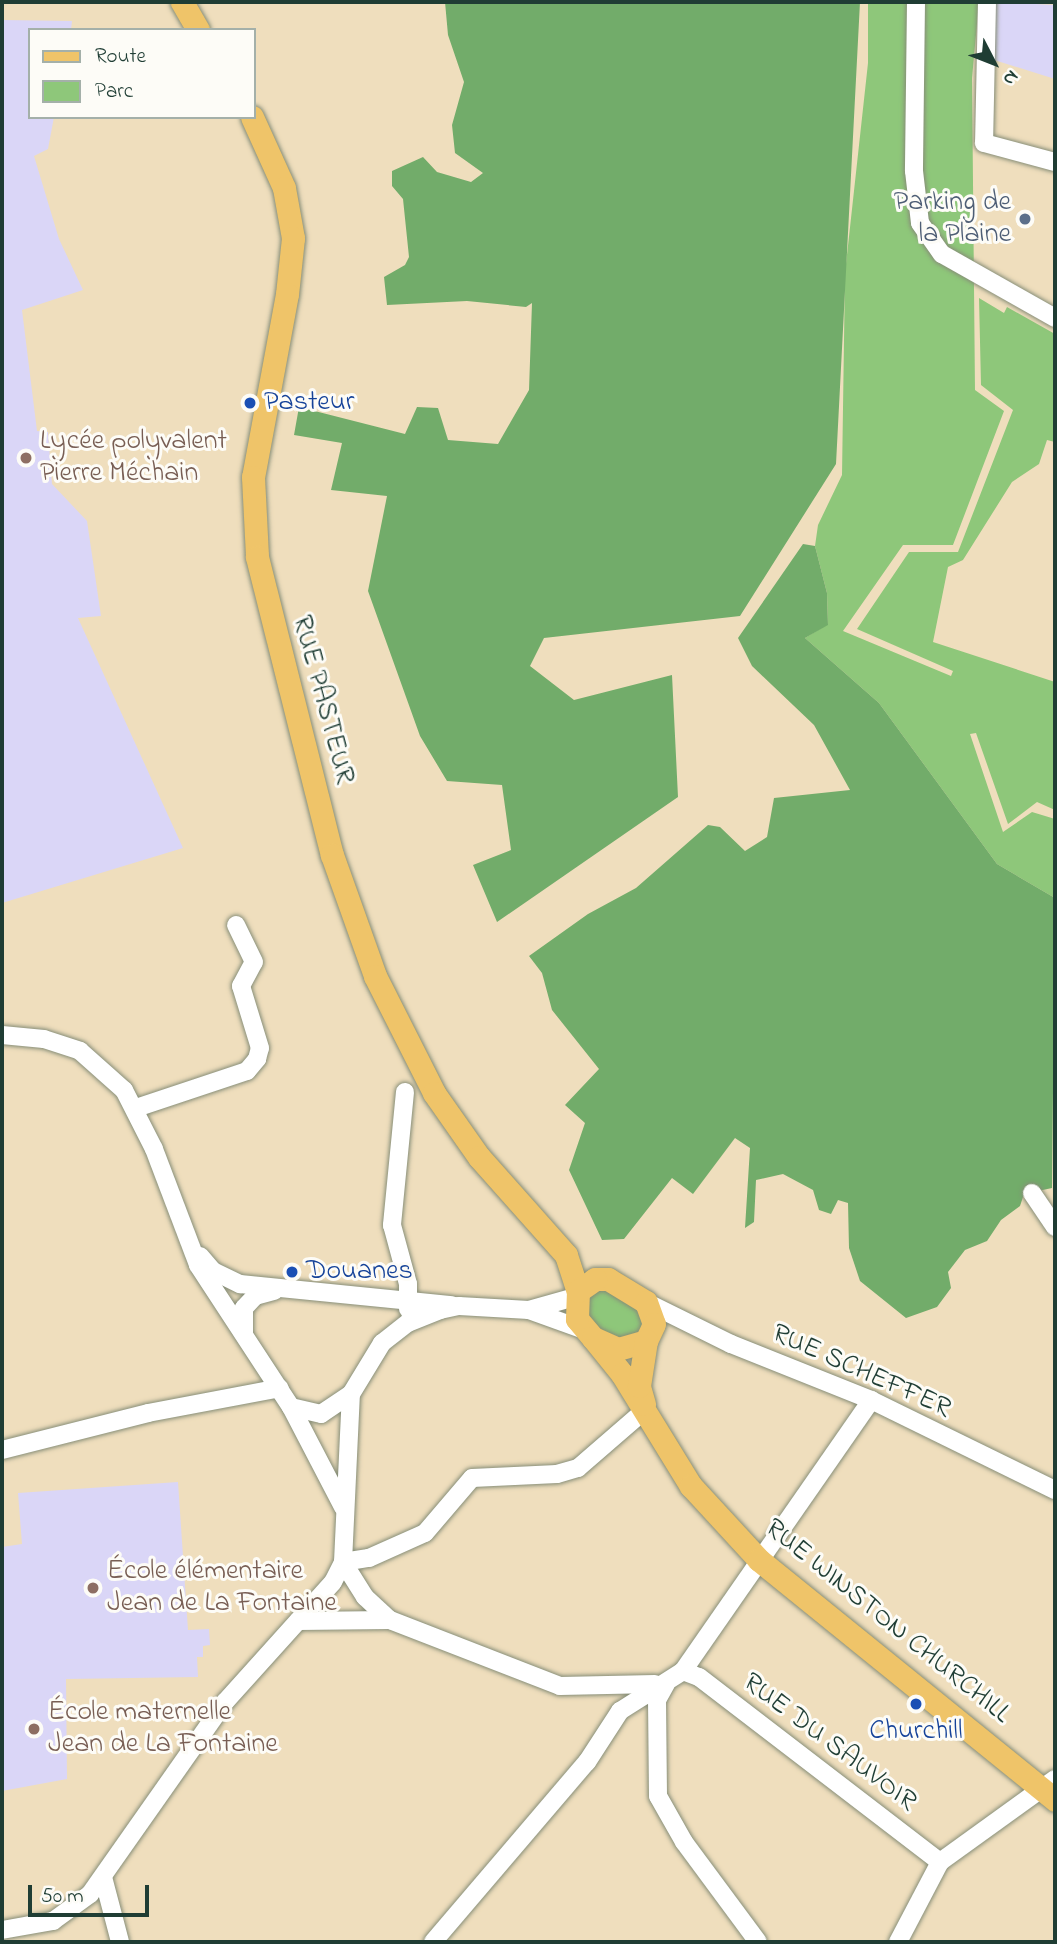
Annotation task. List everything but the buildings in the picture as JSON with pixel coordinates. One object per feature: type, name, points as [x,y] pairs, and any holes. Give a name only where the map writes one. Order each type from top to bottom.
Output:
[{"type":"main road","points":[[182,2],[197,28]]},
{"type":"main road","name":"RUE PASTEUR","points":[[252,119],[284,188],[293,238],[287,294],[253,477],[257,557],[332,855],[374,976],[434,1093],[480,1157],[558,1244],[572,1266],[576,1294]]},
{"type":"main road","name":"RUE PASTEUR","points":[[558,1244],[608,1279]]},
{"type":"main road","points":[[595,1279],[608,1279],[646,1302],[654,1324],[646,1341],[618,1349],[590,1334],[577,1319],[576,1294],[595,1279]]},
{"type":"main road","name":"RUE WINSTON CHURCHILL","points":[[590,1334],[645,1410],[691,1486],[759,1560],[1051,1789]]},
{"type":"main road","name":"RUE WINSTON CHURCHILL","points":[[645,1410],[639,1386],[646,1341]]},
{"type":"street","points":[[916,2],[914,171],[920,223],[942,254],[1055,318]]},
{"type":"street","points":[[987,2],[984,143],[1055,162]]},
{"type":"street","points":[[136,1108],[247,1071],[257,1059],[260,1048],[241,986],[254,962],[236,925]]},
{"type":"street","points":[[2,1035],[44,1039],[80,1051],[110,1074],[136,1108],[211,1290],[280,1388],[343,1508]]},
{"type":"street","points":[[405,1091],[392,1225],[408,1298],[408,1323]]},
{"type":"street","points":[[1032,1193],[1055,1227]]},
{"type":"street","points":[[193,1245],[204,1262],[224,1278],[284,1289],[529,1310],[590,1334]]},
{"type":"street","points":[[244,1336],[242,1315],[249,1301],[284,1289]]},
{"type":"street","points":[[529,1310],[576,1294]]},
{"type":"street","name":"RUE SCHEFFER","points":[[646,1302],[731,1344],[871,1400],[1055,1490]]},
{"type":"street","points":[[291,1407],[321,1414],[351,1394],[382,1343],[408,1323],[459,1306]]},
{"type":"street","points":[[2,1450],[148,1413],[280,1388]]},
{"type":"street","points":[[2,1930],[66,1914],[103,1877],[225,1702],[333,1582],[343,1562],[343,1508],[351,1394]]},
{"type":"street","points":[[433,1942],[460,1905],[587,1762],[620,1711],[683,1671],[871,1400]]},
{"type":"street","points":[[343,1562],[369,1558],[425,1533],[472,1478],[557,1474],[578,1468],[645,1410]]},
{"type":"street","points":[[343,1562],[365,1597],[390,1620],[560,1686],[584,1689],[666,1684]]},
{"type":"street","points":[[298,1621],[390,1620]]},
{"type":"street","name":"RUE DU SAUVOIR","points":[[683,1671],[699,1676],[940,1862]]},
{"type":"street","points":[[666,1684],[657,1700],[658,1796],[684,1842],[758,1942]]},
{"type":"street","points":[[898,1942],[940,1862],[1051,1789]]},
{"type":"street","points":[[103,1877],[120,1942]]},
{"type":"shaded area","points":[[994,2],[1055,5],[1055,79],[991,59]]},
{"type":"shaded area","name":"Lycée polyvalent Pierre Méchain","points":[[2,20],[72,21],[71,28],[28,28],[28,119],[54,119],[48,149],[34,156],[59,239],[83,290],[22,310],[37,431],[48,432],[52,484],[87,521],[101,616],[78,618],[183,848],[2,903]]},
{"type":"shaded area","name":"École élémentaire Jean de La Fontaine","points":[[178,1482],[188,1630],[209,1629],[210,1645],[203,1646],[203,1657],[197,1657],[198,1677],[66,1679],[67,1779],[2,1791],[2,1547],[22,1544],[18,1493]]},
{"type":"green space","points":[[445,2],[860,2],[836,464],[740,616],[544,638],[530,666],[574,700],[672,675],[678,797],[497,922],[473,865],[511,850],[502,785],[447,781],[420,736],[368,591],[387,496],[331,490],[342,443],[294,435],[299,407],[405,434],[417,407],[438,408],[448,440],[498,444],[529,390],[532,303],[526,307],[467,301],[387,305],[384,277],[405,265],[409,257],[403,199],[392,186],[392,171],[423,157],[437,172],[471,182],[483,173],[455,153],[452,125],[464,82],[448,35]]},
{"type":"green space","points":[[868,2],[979,2],[972,78],[975,390],[1004,411],[953,545],[903,545],[843,631],[951,676],[953,671],[857,629],[909,552],[958,552],[1013,410],[981,385],[979,298],[1004,313],[1007,307],[1055,334],[1055,442],[1047,440],[1039,464],[1012,482],[963,560],[948,567],[933,642],[1055,682],[1055,810],[1037,802],[1008,824],[976,733],[970,734],[1003,832],[1032,812],[1055,819],[1055,898],[997,864],[879,703],[805,638],[828,624],[827,593],[815,546],[818,525],[842,475],[845,273],[868,63]]},
{"type":"green space","points":[[803,544],[815,546],[827,593],[828,625],[805,638],[879,703],[997,864],[1055,898],[1052,1188],[1024,1194],[1020,1206],[1001,1220],[987,1241],[965,1250],[948,1272],[951,1288],[937,1307],[906,1318],[860,1281],[849,1248],[848,1203],[838,1200],[831,1214],[819,1210],[813,1190],[783,1174],[756,1180],[754,1222],[745,1228],[750,1148],[735,1138],[693,1194],[672,1178],[624,1239],[602,1240],[569,1170],[585,1123],[565,1105],[599,1069],[552,1010],[542,973],[529,956],[588,914],[636,888],[708,825],[720,827],[745,851],[767,837],[774,798],[850,790],[814,725],[752,666],[738,638]]},
{"type":"green space","points":[[598,1285],[643,1309],[640,1337],[621,1344],[582,1316],[582,1296]]},
{"type":"place","name":"Parking de la Plaine","points":[[1025,219]]},
{"type":"place","name":"Pasteur","points":[[250,403]]},
{"type":"place","name":"Lycée polyvalent Pierre Méchain","points":[[26,458]]},
{"type":"place","name":"Douanes","points":[[292,1272]]},
{"type":"place","name":"École élémentaire Jean de La Fontaine","points":[[93,1588]]},
{"type":"place","name":"Churchill","points":[[916,1704]]},
{"type":"place","name":"École maternelle Jean de La Fontaine","points":[[34,1729]]}]
